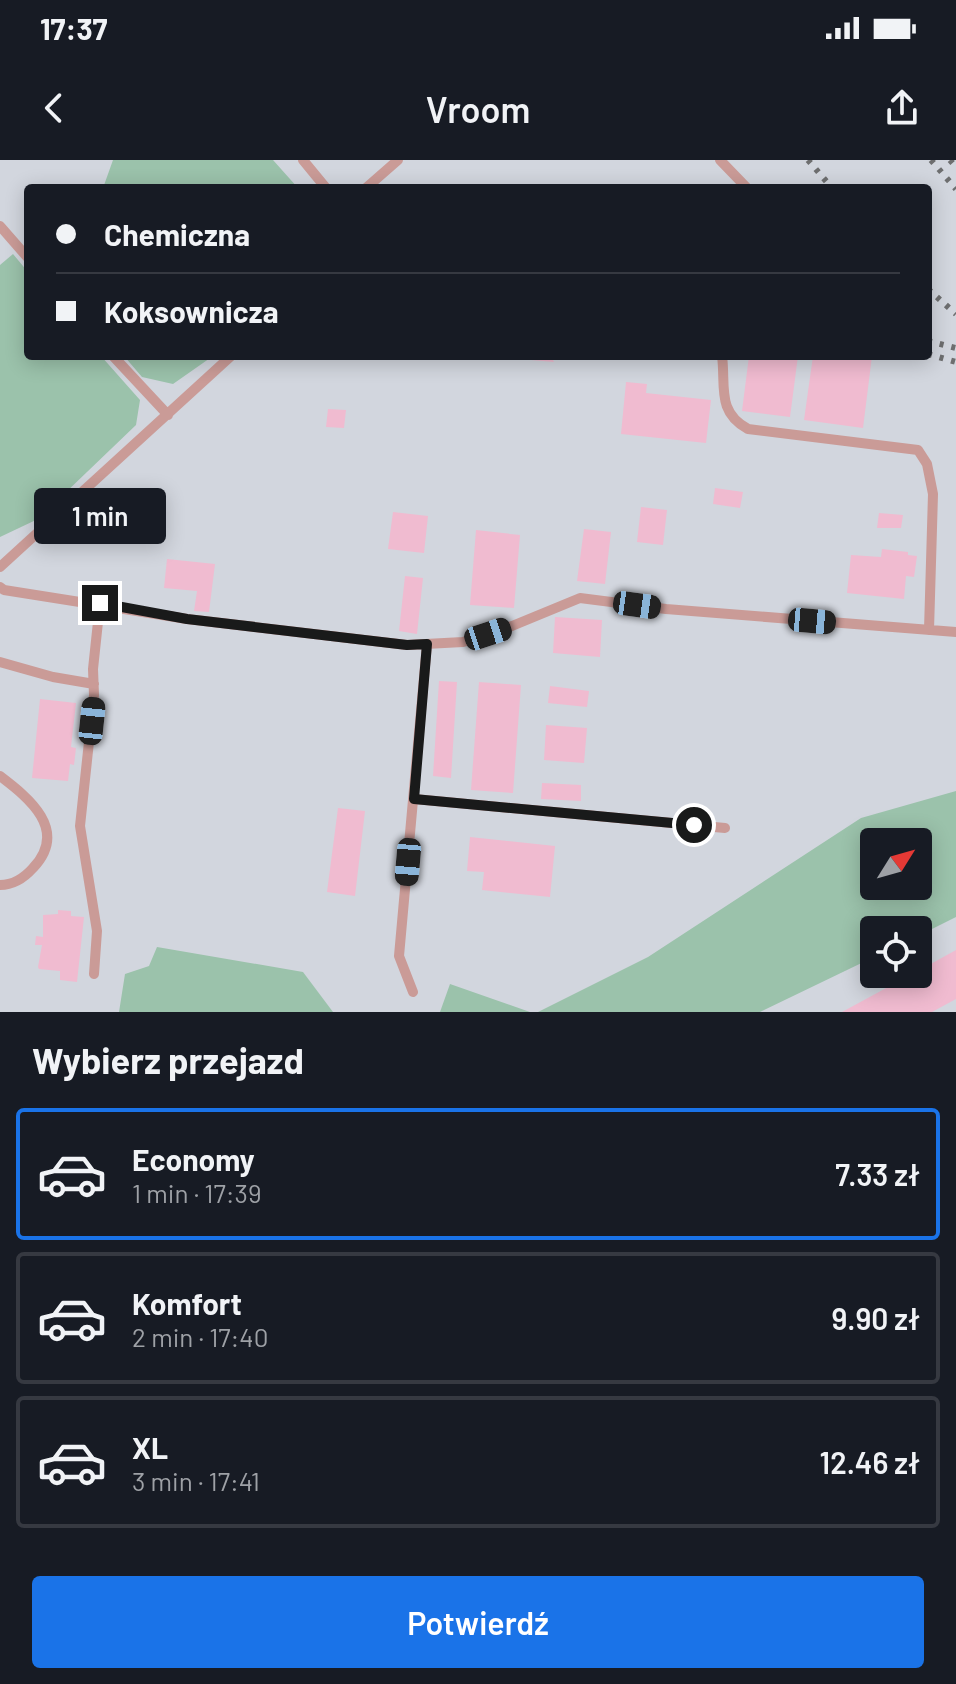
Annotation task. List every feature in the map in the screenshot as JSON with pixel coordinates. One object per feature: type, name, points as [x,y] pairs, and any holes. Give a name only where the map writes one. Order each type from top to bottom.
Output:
[{"type":"lane","points":[[303,160],[323,184]]},
{"type":"lane","points":[[375,184],[398,160]]},
{"type":"lane","points":[[720,160],[743,184]]},
{"type":"lane","points":[[0,226],[24,253]]},
{"type":"lane","points":[[117,360],[168,415]]},
{"type":"lane","points":[[0,567],[227,360]]},
{"type":"lane","points":[[722,360],[726,406],[736,423],[748,429],[918,450],[927,464],[933,494],[929,630]]},
{"type":"lane","points":[[1,593],[100,603],[187,619],[407,645],[463,642],[580,598],[666,609],[956,632]]},
{"type":"lane","points":[[94,974],[97,931],[80,826],[100,603]]},
{"type":"lane","points":[[413,992],[399,956],[427,644]]},
{"type":"lane","points":[[0,662],[53,677],[94,684]]},
{"type":"lane","points":[[0,776],[38,808],[46,824],[47,843],[40,861],[25,876],[0,885]]},
{"type":"lane","points":[[414,799],[725,828]]},
{"type":"shaded area","points":[[0,160],[956,160],[956,1012],[0,1012]]},
{"type":"green space","points":[[113,160],[273,160],[294,184],[104,184]]},
{"type":"green space","points":[[13,254],[24,267],[24,360],[105,360],[140,400],[136,425],[38,519],[0,537],[0,265]]},
{"type":"green space","points":[[127,360],[207,360],[173,384],[142,377]]},
{"type":"green space","points":[[956,791],[956,917],[932,929],[932,916],[860,916],[860,964],[760,1012],[538,1012],[648,957],[861,818]]},
{"type":"green space","points":[[157,947],[303,972],[333,1012],[119,1012],[125,974],[149,966]]},
{"type":"green space","points":[[450,984],[530,1012],[440,1012]]},
{"type":"building","points":[[748,360],[797,360],[790,417],[742,411]]},
{"type":"building","points":[[812,360],[872,360],[863,428],[804,420]]},
{"type":"building","points":[[626,382],[647,384],[646,393],[711,400],[706,443],[621,434]]},
{"type":"building","points":[[328,409],[346,410],[344,428],[326,427]]},
{"type":"building","points":[[715,488],[743,492],[740,508],[713,504]]},
{"type":"building","points":[[641,507],[667,510],[663,545],[637,542]]},
{"type":"building","points":[[393,512],[428,516],[424,553],[388,549]]},
{"type":"building","points":[[879,513],[903,515],[901,528],[877,528]]},
{"type":"building","points":[[584,529],[611,532],[605,584],[577,581]]},
{"type":"building","points":[[476,530],[520,535],[514,608],[470,605]]},
{"type":"building","points":[[882,549],[917,556],[914,577],[906,576],[904,599],[847,593],[851,555],[881,557]]},
{"type":"building","points":[[167,559],[215,564],[209,612],[194,611],[197,591],[164,588]]},
{"type":"building","points":[[405,576],[423,578],[417,634],[399,631]]},
{"type":"building","points":[[555,617],[602,620],[600,657],[553,653]]},
{"type":"building","points":[[439,681],[457,682],[451,778],[433,776]]},
{"type":"building","points":[[479,682],[521,685],[513,793],[471,790]]},
{"type":"building","points":[[550,686],[589,691],[587,707],[548,703]]},
{"type":"building","points":[[40,699],[76,703],[71,747],[76,748],[68,781],[32,778]]},
{"type":"building","points":[[546,725],[587,728],[584,763],[544,760]]},
{"type":"building","points":[[542,783],[581,785],[581,801],[541,799]]},
{"type":"building","points":[[338,808],[365,811],[355,896],[327,892]]},
{"type":"building","points":[[470,837],[555,846],[550,897],[482,890],[484,872],[467,871]]},
{"type":"building","points":[[58,910],[71,911],[71,916],[84,917],[77,982],[60,980],[60,971],[38,967],[42,945],[35,945],[36,936],[43,937],[43,915],[58,914]]},
{"type":"building","points":[[956,950],[956,999],[932,1012],[842,1012],[886,988],[932,988],[932,963]]},
{"type":"railway","points":[[808,160],[829,184]]},
{"type":"railway","points":[[931,160],[956,189]]},
{"type":"railway","points":[[950,160],[956,167]]},
{"type":"railway","points":[[932,293],[956,314]]},
{"type":"railway","points":[[932,342],[956,348]]},
{"type":"railway","points":[[932,355],[956,362]]},
{"type":"route","points":[[100,603],[187,619],[407,645],[427,644],[414,799],[694,825]]}]
